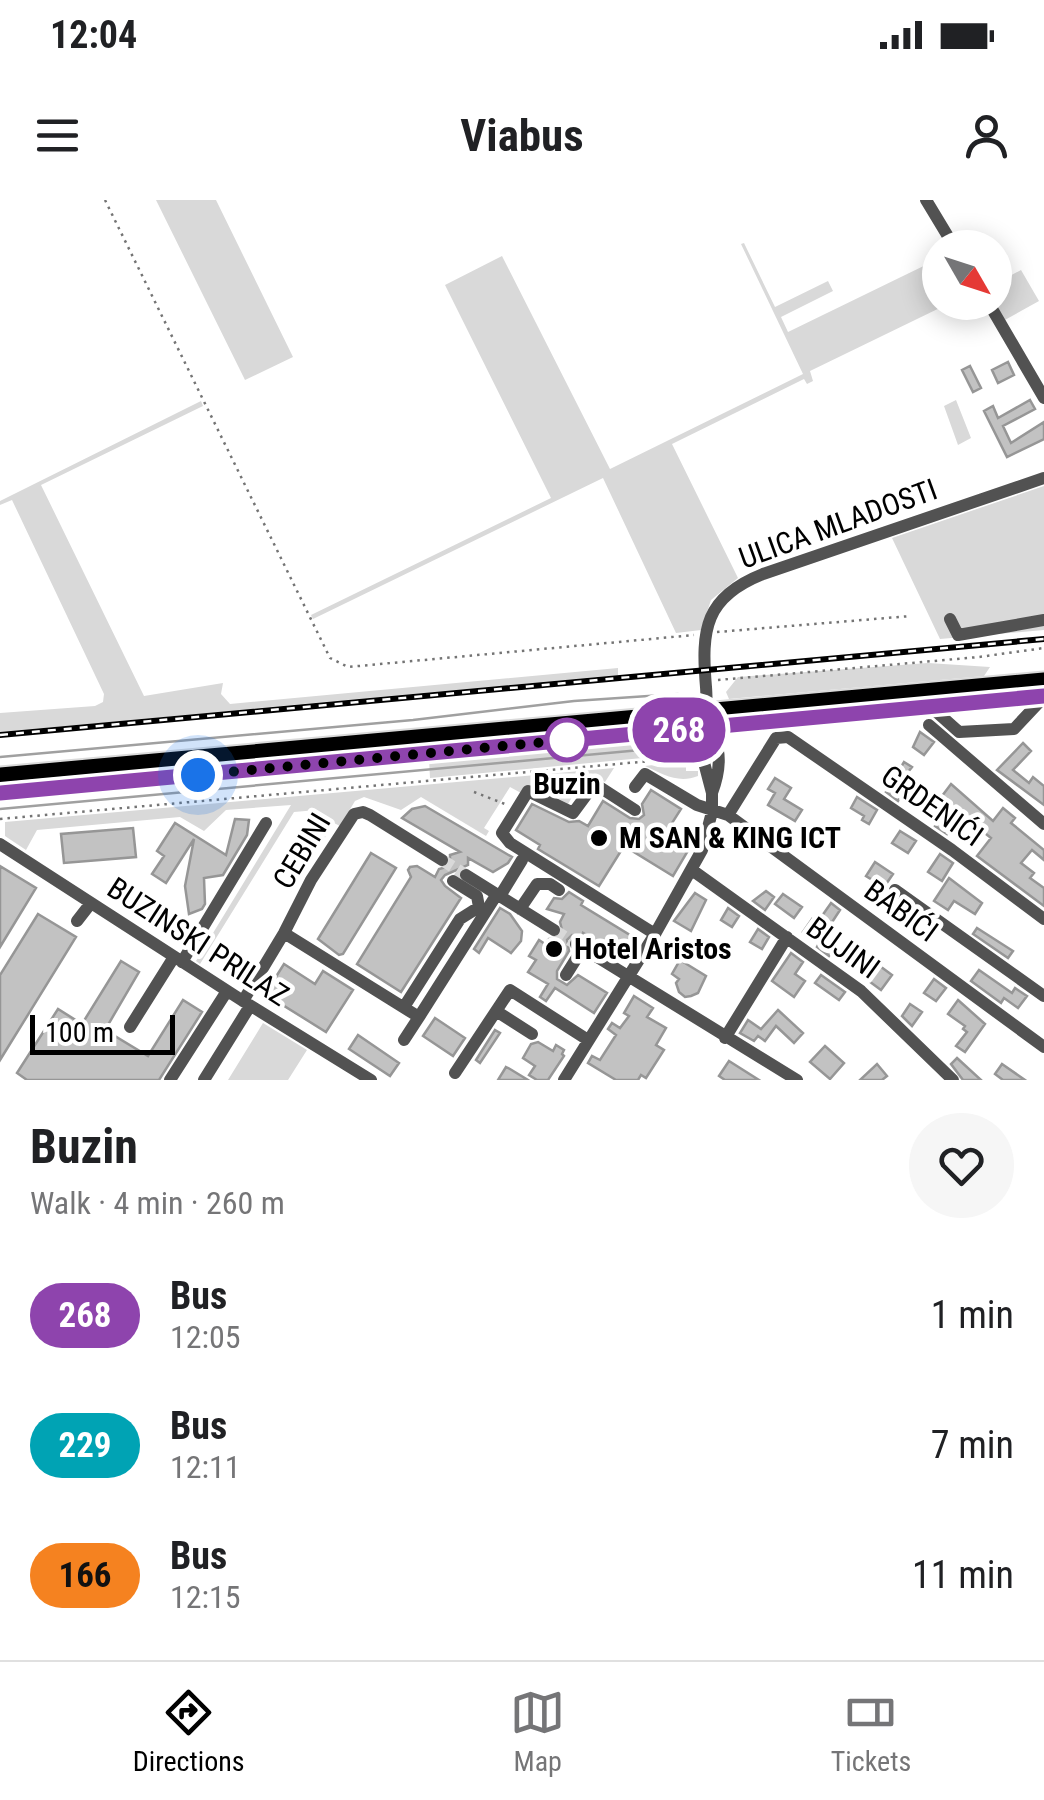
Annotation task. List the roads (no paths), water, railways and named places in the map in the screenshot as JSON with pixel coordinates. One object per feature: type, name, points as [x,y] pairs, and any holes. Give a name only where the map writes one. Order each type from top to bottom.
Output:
[{"type":"main road","points":[[0,793],[708,720],[1044,680]]},
{"type":"main road","points":[[0,775],[1044,697]]},
{"type":"street","points":[[926,200],[944,230]]},
{"type":"street","points":[[998,320],[1044,398]]},
{"type":"street","name":"ULICA MLADOSTI","points":[[708,720],[706,634],[718,602],[745,581],[1044,478]]},
{"type":"street","points":[[950,619],[958,635],[1044,620]]},
{"type":"street","points":[[931,707],[958,732],[1014,729],[1044,697]]},
{"type":"street","points":[[564,1080],[655,934],[706,838],[719,768],[718,750],[708,720]]},
{"type":"street","points":[[929,724],[1044,824]]},
{"type":"street","name":"GRDENIĆI","points":[[728,815],[776,738],[788,737],[952,850],[1044,920]]},
{"type":"street","points":[[635,787],[645,774],[712,812],[728,815]]},
{"type":"street","points":[[635,810],[594,788],[573,813],[528,791],[503,828],[503,836],[655,934]]},
{"type":"street","name":"CEBINI","points":[[204,1080],[311,880],[354,814],[370,815],[442,860]]},
{"type":"street","name":"BABIĆI","points":[[728,815],[1044,1047]]},
{"type":"street","points":[[130,1027],[266,823]]},
{"type":"street","name":"BUZINSKI PRILAZ","points":[[0,844],[246,1004],[372,1080]]},
{"type":"street","points":[[404,1040],[522,860]]},
{"type":"street","name":"BUJINI","points":[[692,870],[861,990],[953,1080]]},
{"type":"street","points":[[404,1007],[460,919],[481,903],[460,878],[498,895],[554,930]]},
{"type":"street","points":[[520,909],[537,884],[550,884],[559,890]]},
{"type":"street","points":[[895,890],[1044,996]]},
{"type":"street","points":[[77,920],[91,903]]},
{"type":"street","points":[[284,933],[420,1017]]},
{"type":"street","points":[[725,1038],[786,937]]},
{"type":"street","points":[[566,975],[580,946],[787,1078]]},
{"type":"street","points":[[456,1073],[510,990],[588,1040]]},
{"type":"street","points":[[170,1080],[227,991]]},
{"type":"street","points":[[496,1011],[532,1034]]},
{"type":"waterway","points":[[0,757],[678,694]]},
{"type":"waterway","points":[[0,809],[662,748]]},
{"type":"tunnel","points":[[442,860],[466,875]]},
{"type":"tunnel","points":[[554,930],[576,944]]},
{"type":"railway","points":[[0,735],[1044,639]]},
{"type":"place","name":"Buzin","points":[[567,740]]},
{"type":"place","name":"M SAN & KING ICT","points":[[599,838]]},
{"type":"place","name":"Hotel Aristos","points":[[554,949]]}]
